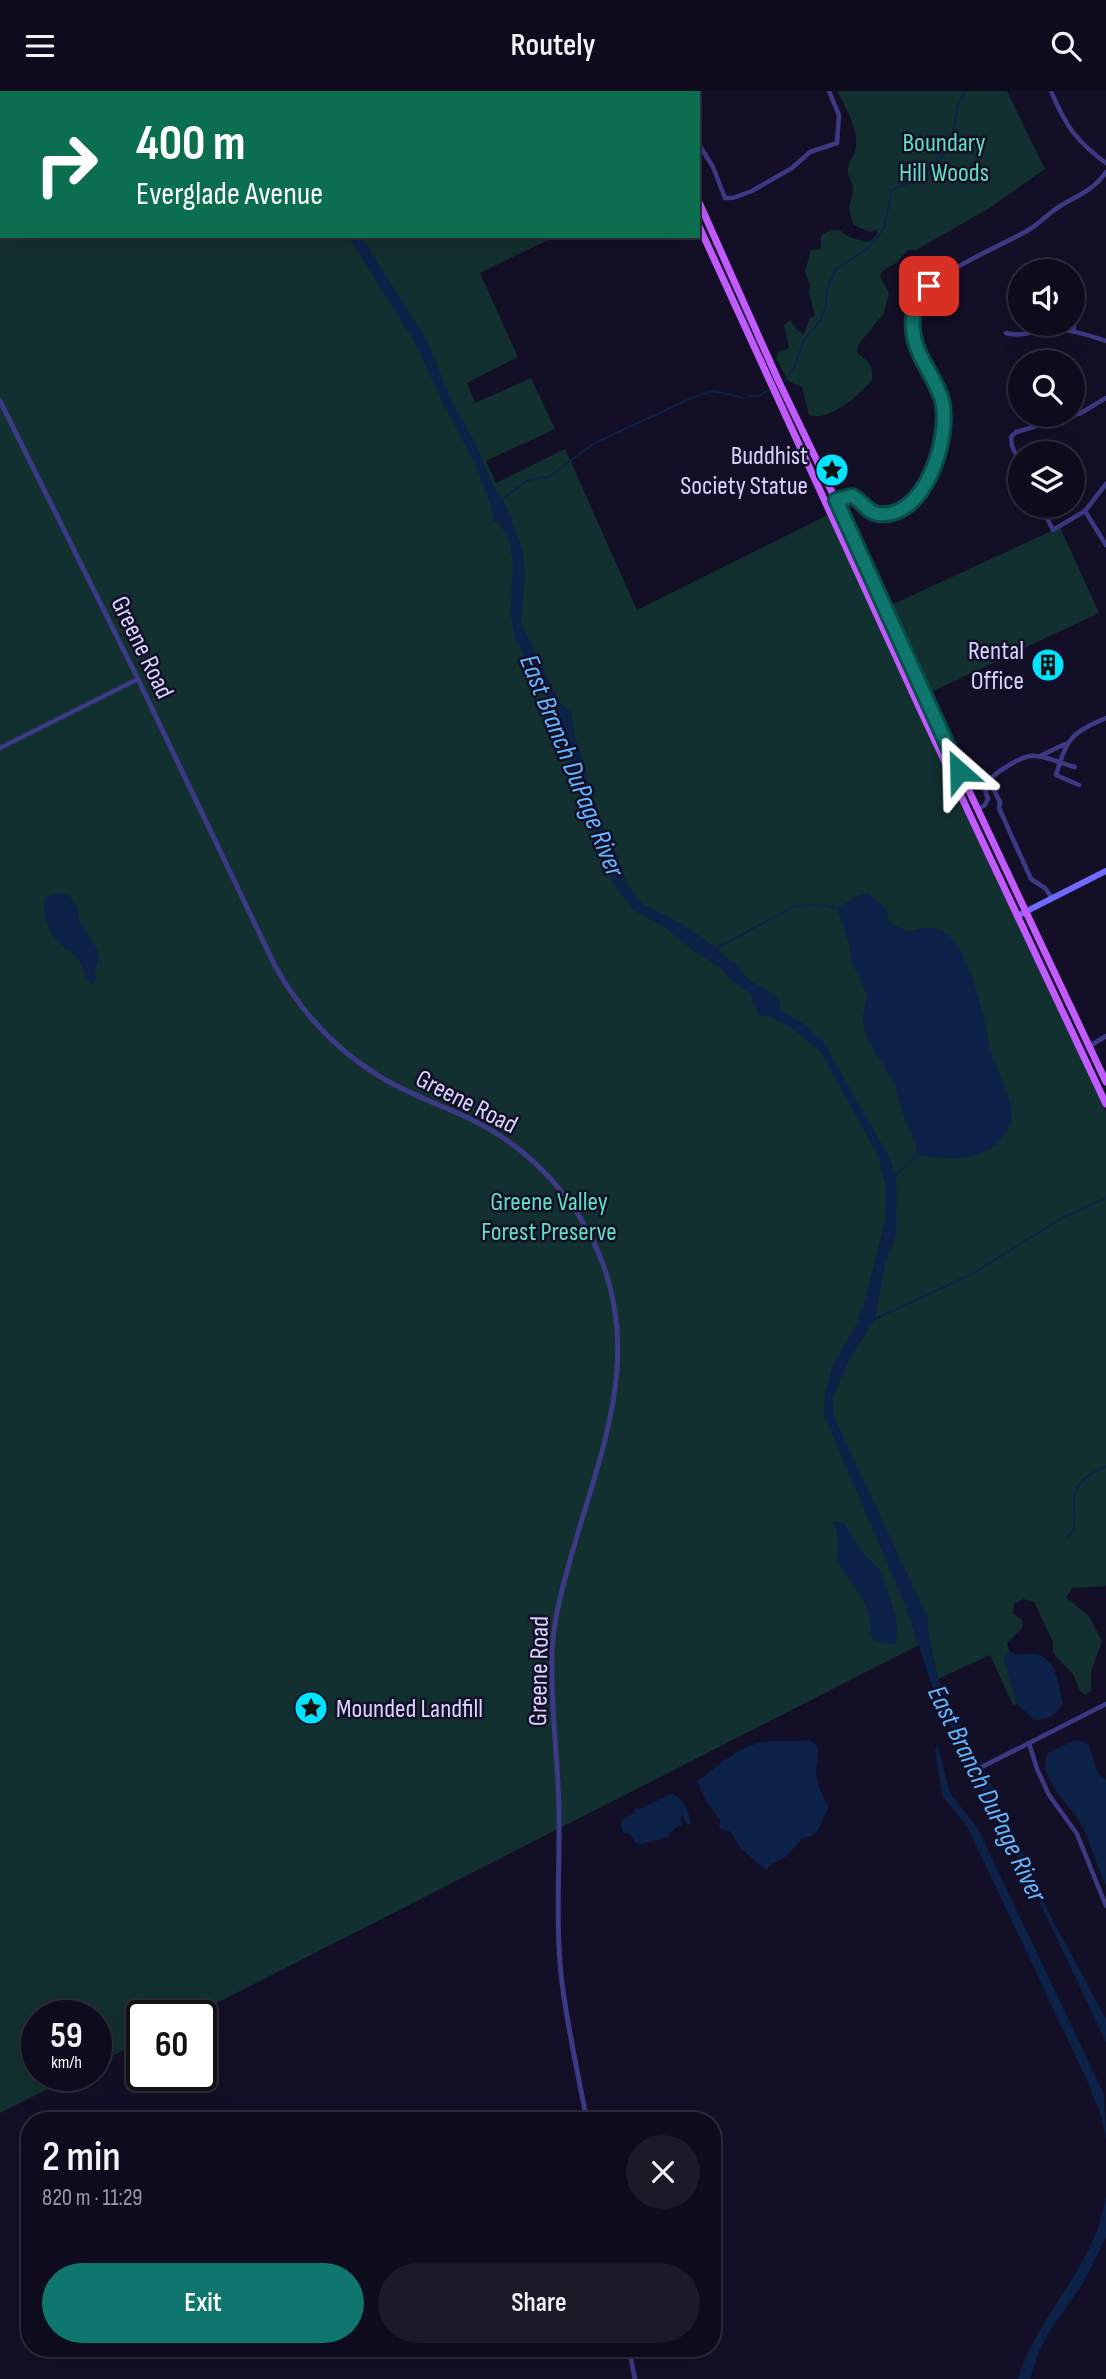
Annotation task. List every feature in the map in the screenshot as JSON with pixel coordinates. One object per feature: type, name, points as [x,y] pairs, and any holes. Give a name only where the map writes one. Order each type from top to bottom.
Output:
[{"type":"main road","points":[[700,204],[914,674],[1106,1082]]},
{"type":"main road","points":[[700,228],[896,657],[1106,1104]]},
{"type":"main road","points":[[1017,916],[1106,871]]},
{"type":"street","points":[[700,146],[713,167],[725,198],[752,191],[792,168],[810,152],[837,143],[839,114],[829,91]]},
{"type":"street","points":[[1051,91],[1070,131],[1083,146],[1106,163]]},
{"type":"street","points":[[828,504],[852,496],[873,513],[890,513],[909,503],[928,480],[941,446],[944,417],[940,394],[913,335],[915,307],[925,290],[936,281],[1029,230],[1057,208],[1089,191],[1099,183],[1106,172]]},
{"type":"street","points":[[1085,335],[1106,341]]},
{"type":"street","points":[[1011,441],[1011,437],[1018,431],[1081,413],[1106,398]]},
{"type":"street","name":"Greene Road","points":[[0,401],[138,679],[275,967],[306,1013],[342,1049],[377,1075],[481,1124],[527,1156],[551,1178],[572,1206],[590,1235],[607,1277],[614,1303],[619,1344],[616,1396],[561,1592],[552,1650],[559,1809],[560,1957],[585,2112]]},
{"type":"street","points":[[1106,484],[1086,511],[1106,545]]},
{"type":"street","points":[[1048,518],[1054,530],[1074,518]]},
{"type":"street","points":[[0,748],[138,679]]},
{"type":"street","points":[[1079,785],[1056,775],[1065,744],[1072,735],[1106,718]]},
{"type":"street","points":[[1039,757],[1065,744]]},
{"type":"street","points":[[978,810],[988,799],[984,787],[988,778],[1023,758],[1034,755],[1075,767]]},
{"type":"street","points":[[988,778],[1031,879],[1045,888],[1052,898]]},
{"type":"street","points":[[1089,1046],[1106,1036]]},
{"type":"street","points":[[968,1774],[1106,1704]]},
{"type":"street","points":[[1029,1743],[1049,1795],[1077,1834],[1106,1906]]},
{"type":"street","points":[[631,2357],[635,2379]]},
{"type":"green space","name":"Boundary Hill Woods","points":[[837,91],[1007,91],[1045,169],[988,209],[916,250],[908,250],[896,263],[884,270],[880,276],[889,293],[884,313],[858,345],[857,353],[869,364],[872,380],[843,406],[826,415],[817,416],[809,415],[802,387],[788,381],[777,360],[777,353],[789,348],[784,325],[790,320],[798,331],[804,334],[810,318],[815,316],[805,272],[811,250],[821,249],[821,235],[831,230],[840,230],[854,239],[871,241],[878,233],[876,230],[870,232],[854,225],[851,218],[849,209],[853,188],[848,169],[856,140],[851,118]]},
{"type":"green space","name":"Greene Valley Forest Preserve","points":[[0,238],[552,238],[480,273],[518,357],[467,383],[475,403],[531,378],[555,429],[486,461],[496,483],[565,449],[637,610],[828,515],[1106,1112],[1106,1586],[1072,1588],[1066,1598],[1089,1616],[1102,1641],[1091,1672],[1091,1691],[1085,1695],[1080,1691],[1073,1674],[1053,1653],[1053,1642],[1034,1602],[1023,1599],[1014,1604],[1013,1614],[1022,1620],[1022,1628],[1007,1643],[1009,1651],[1004,1657],[1017,1704],[1013,1705],[990,1655],[938,1679],[929,1640],[217,2003],[217,2000],[126,2000],[126,2049],[112,2056],[112,2000],[21,2000],[21,2091],[44,2091],[0,2113]]},
{"type":"green space","points":[[1060,527],[1099,613],[927,694],[889,606]]},
{"type":"water","name":"East Branch DuPage River","points":[[349,238],[362,238],[426,339],[452,402],[507,508],[524,561],[521,623],[560,703],[572,713],[574,733],[600,819],[609,845],[616,852],[627,884],[644,905],[679,922],[717,948],[729,961],[739,966],[746,977],[775,996],[780,1001],[779,1009],[805,1025],[822,1040],[891,1160],[896,1178],[895,1238],[885,1264],[875,1319],[850,1358],[833,1397],[834,1417],[927,1616],[933,1660],[941,1687],[989,1780],[1051,1917],[1106,2019],[1106,2042],[1031,1884],[933,1689],[907,1610],[824,1415],[825,1393],[832,1368],[857,1323],[885,1221],[886,1187],[878,1156],[821,1052],[791,1028],[771,1017],[758,1015],[750,993],[664,927],[633,910],[614,885],[596,840],[552,707],[515,638],[510,613],[513,565],[509,541],[499,522],[494,522],[491,505],[475,464],[414,341]]},
{"type":"water","points":[[58,893],[70,896],[78,909],[79,921],[97,949],[99,957],[93,985],[87,982],[78,959],[60,944],[48,927],[44,909],[46,897]]},
{"type":"water","points":[[868,893],[886,909],[890,923],[910,932],[921,928],[941,931],[950,937],[965,959],[976,989],[992,1055],[1010,1102],[1010,1125],[1004,1135],[984,1152],[962,1158],[917,1155],[895,1085],[867,1038],[862,1019],[867,995],[851,961],[850,947],[837,908],[859,895]]},
{"type":"water","points":[[833,1521],[844,1523],[864,1554],[881,1571],[898,1628],[895,1645],[874,1640],[869,1634],[871,1624],[865,1604],[836,1559],[838,1540]]},
{"type":"water","points":[[1009,1651],[1042,1656],[1048,1661],[1058,1681],[1063,1703],[1055,1714],[1035,1720],[1017,1704],[1003,1657]]},
{"type":"water","points":[[810,1740],[818,1750],[817,1781],[829,1806],[818,1830],[812,1836],[802,1838],[787,1856],[766,1870],[741,1849],[731,1832],[719,1828],[720,1821],[706,1801],[697,1781],[747,1747],[767,1741]]},
{"type":"water","points":[[1073,1741],[1082,1741],[1089,1745],[1098,1774],[1106,1780],[1106,1886],[1080,1821],[1057,1793],[1046,1772],[1048,1753]]},
{"type":"water","points":[[937,1744],[950,1793],[978,1829],[1104,2094],[1106,2139],[1101,2115],[1085,2076],[968,1828],[942,1795],[935,1750]]},
{"type":"water","points":[[671,1794],[683,1802],[691,1824],[687,1824],[683,1816],[680,1817],[682,1825],[675,1828],[668,1837],[642,1844],[636,1843],[629,1833],[623,1833],[622,1820],[636,1812],[634,1808],[640,1809]]},
{"type":"water","points":[[1106,2194],[1106,2237],[1083,2283],[1049,2332],[1039,2351],[1030,2379],[1018,2379],[1039,2332],[1092,2243],[1101,2220]]},
{"type":"waterway","points":[[783,382],[793,370],[804,340],[820,321],[826,306],[827,290],[836,269],[869,248],[884,228],[892,190],[930,169],[945,153],[965,91]]},
{"type":"waterway","points":[[749,396],[759,396],[769,390]]},
{"type":"waterway","points":[[549,477],[593,444],[687,400],[713,391],[741,397]]},
{"type":"waterway","points":[[501,500],[528,480],[548,477]]},
{"type":"waterway","points":[[717,948],[793,907],[818,905],[837,908]]},
{"type":"waterway","points":[[895,1176],[917,1155]]},
{"type":"waterway","points":[[875,1319],[972,1274],[1062,1218],[1106,1198]]},
{"type":"waterway","points":[[1068,1537],[1073,1530],[1075,1494],[1080,1484],[1089,1475],[1106,1467]]},
{"type":"place","name":"Buddhist Society Statue","points":[[832,470]]},
{"type":"place","name":"Rental Office","points":[[1048,665]]},
{"type":"place","name":"Mounded Landfill","points":[[311,1708]]},
{"type":"route","points":[[929,286],[915,307],[912,324],[915,342],[943,403],[941,446],[928,480],[909,503],[890,513],[873,513],[852,496],[836,500],[959,771]]}]
